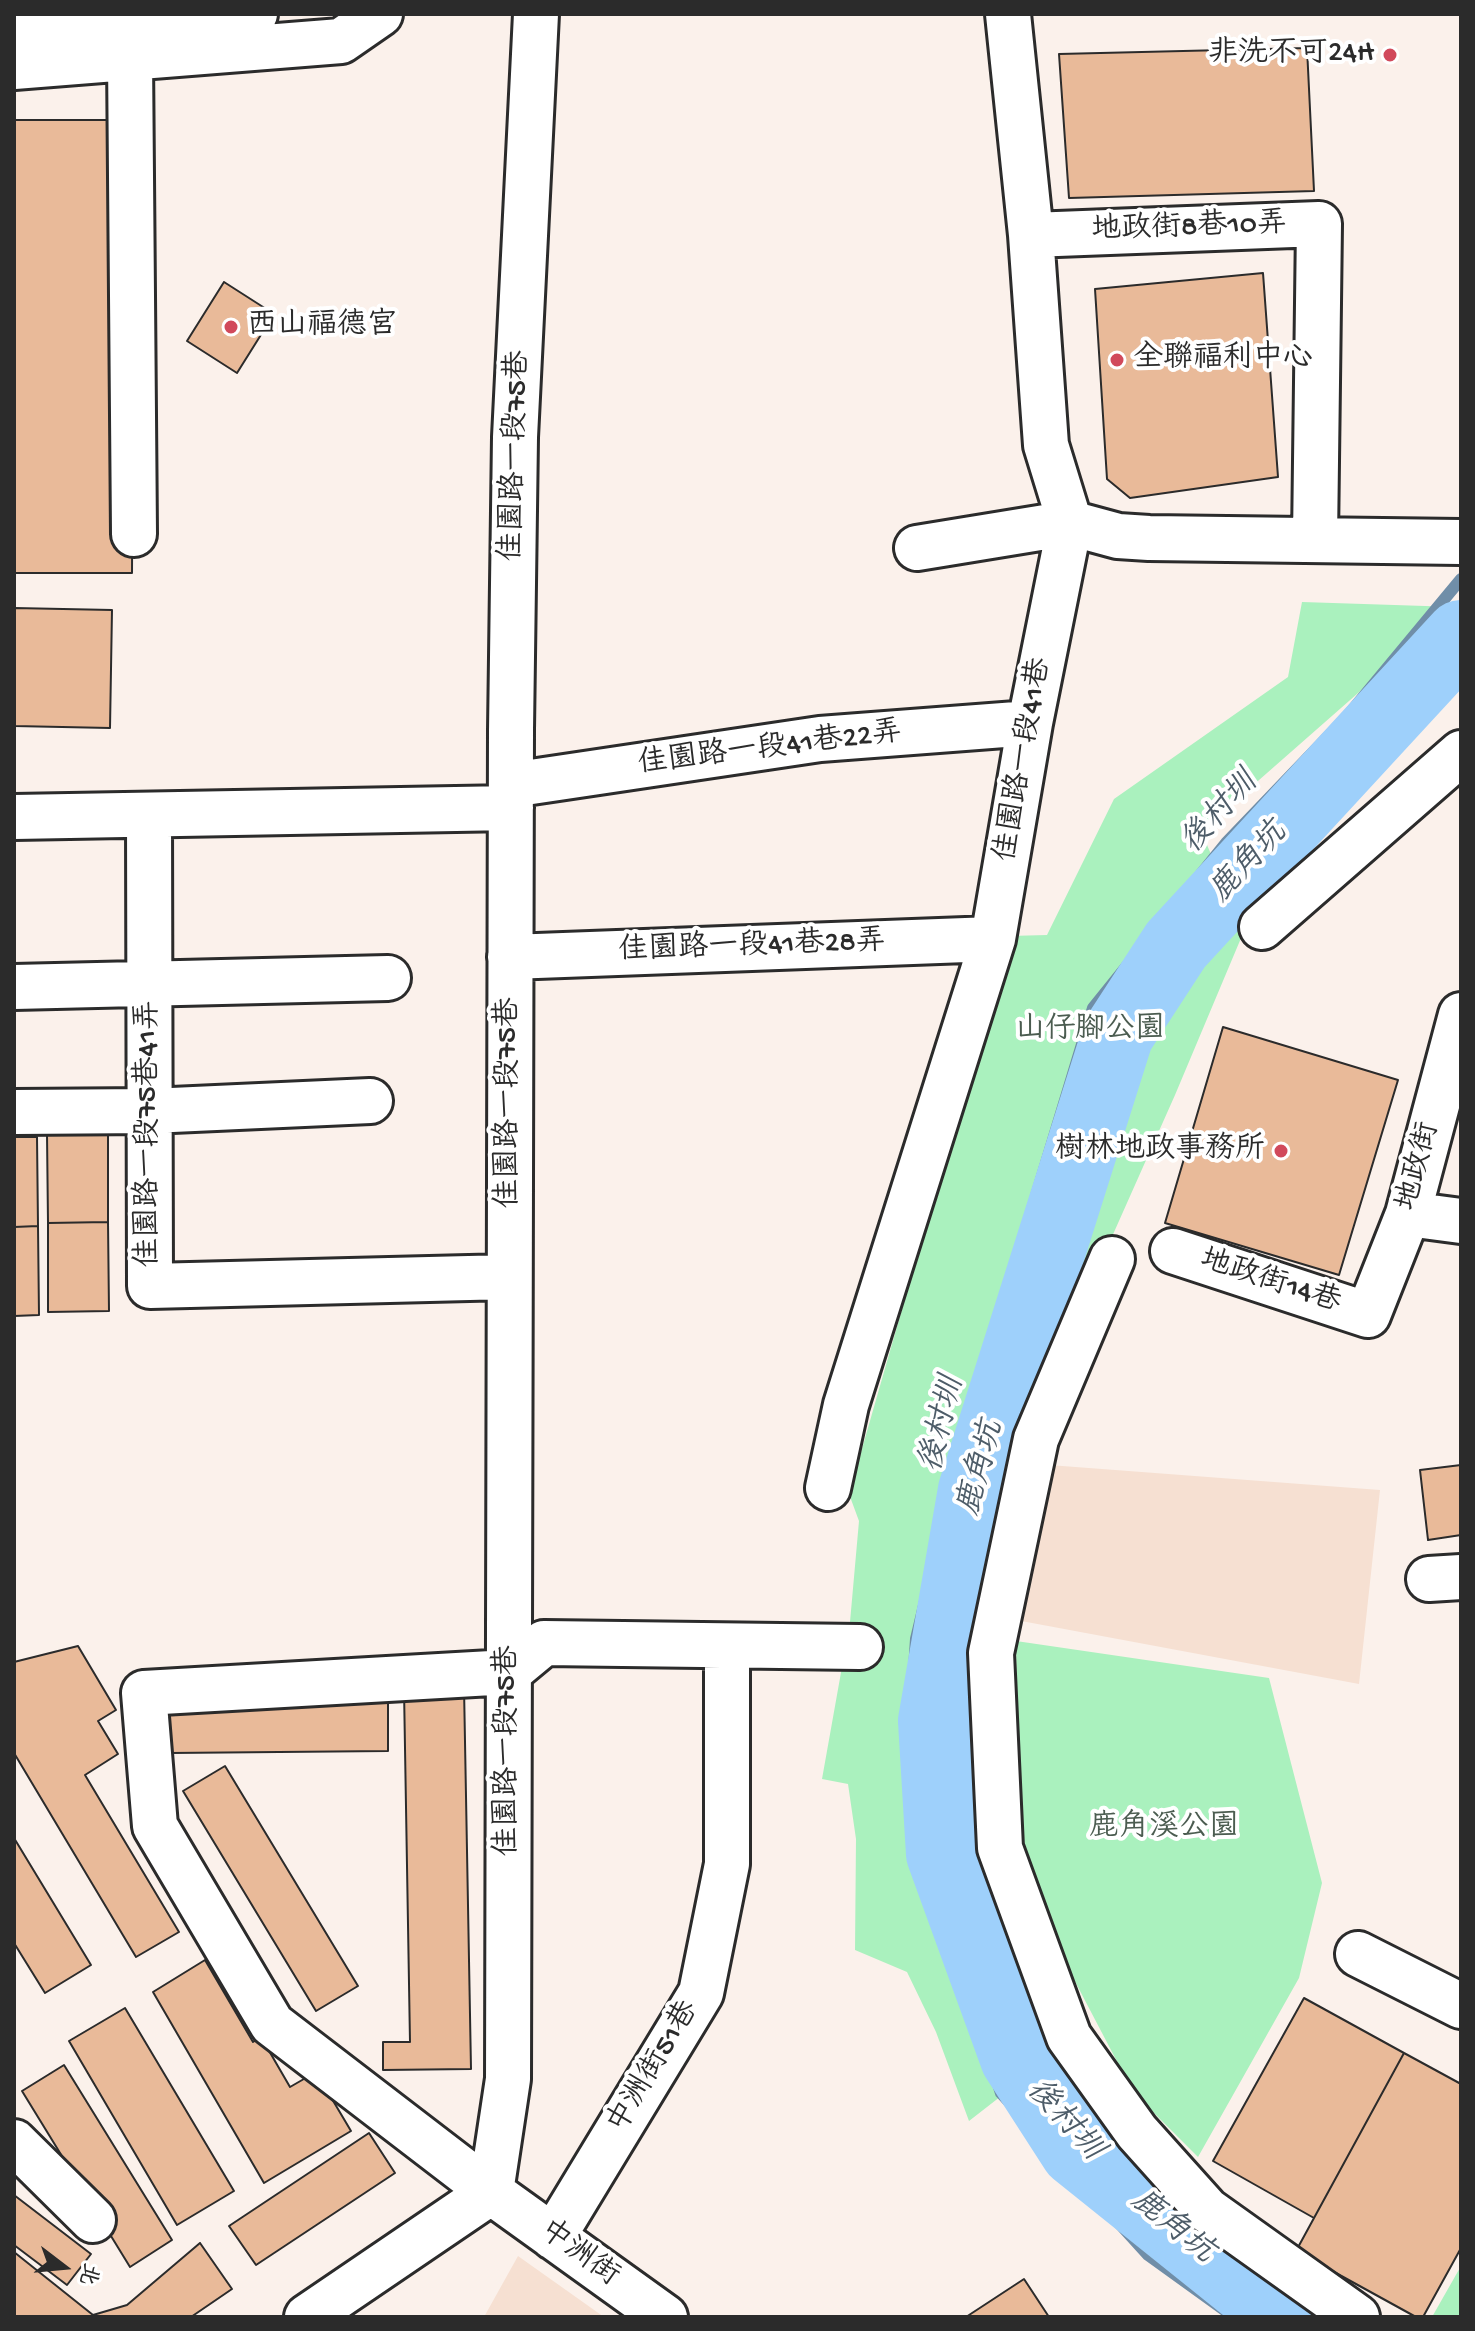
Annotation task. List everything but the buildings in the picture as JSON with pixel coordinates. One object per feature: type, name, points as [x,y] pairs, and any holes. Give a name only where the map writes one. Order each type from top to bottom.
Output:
[{"type":"street","points":[[14,33],[255,14]]},
{"type":"street","points":[[14,67],[341,41],[380,14]]},
{"type":"street","name":"佳園路一段75巷","points":[[491,2192],[508,2079],[510,957],[515,437],[536,14]]},
{"type":"street","name":"佳園路一段41巷","points":[[828,1488],[846,1405],[993,939],[1030,723],[1070,523],[1046,445],[1031,235],[1008,14]]},
{"type":"street","points":[[130,57],[134,534]]},
{"type":"street","name":"地政街8巷10弄","points":[[1031,235],[1319,224],[1315,540]]},
{"type":"street","points":[[917,548],[1070,523],[1118,536],[1149,538],[1461,542]]},
{"type":"street","name":"佳園路一段41巷22弄","points":[[14,817],[149,815],[511,796],[820,739],[1030,723]]},
{"type":"street","points":[[1262,927],[1461,753]]},
{"type":"street","name":"佳園路一段75巷41弄","points":[[149,815],[150,1286],[509,1277]]},
{"type":"street","name":"佳園路一段41巷28弄","points":[[510,957],[993,939]]},
{"type":"street","points":[[14,987],[388,978]]},
{"type":"street","name":"地政街","points":[[1368,1315],[1408,1214],[1461,1015]]},
{"type":"street","points":[[14,1112],[150,1111],[370,1101]]},
{"type":"street","points":[[1408,1214],[1461,1221]]},
{"type":"street","name":"地政街14巷","points":[[1173,1251],[1368,1315]]},
{"type":"street","points":[[1112,1259],[1036,1439],[991,1653],[1000,1848],[1069,2037],[1137,2132],[1207,2210],[1357,2317]]},
{"type":"street","points":[[509,1672],[544,1643],[860,1647]]},
{"type":"street","name":"中洲街51巷","points":[[553,2237],[701,1993],[727,1864],[727,1647]]},
{"type":"street","name":"中洲街","points":[[509,1672],[144,1693],[155,1826],[272,2024],[491,2192],[665,2317]]},
{"type":"street","points":[[1358,1954],[1461,2006]]},
{"type":"street","points":[[14,2142],[93,2220]]},
{"type":"street","points":[[307,2317],[491,2192]]},
{"type":"shaded area","points":[[1049,1465],[1380,1490],[1359,1684],[1016,1620]]},
{"type":"shaded area","points":[[518,2256],[604,2317],[484,2317]]},
{"type":"green space","name":"山仔腳公園","points":[[1302,602],[1456,607],[1201,831],[1244,931],[1175,1095],[990,1511],[959,1638],[964,1763],[1005,1925],[1059,2051],[969,2121],[936,2032],[907,1972],[855,1950],[856,1839],[848,1784],[822,1779],[850,1622],[859,1521],[849,1494],[1009,936],[1047,935],[1114,799],[1288,677]]},
{"type":"green space","name":"鹿角溪公園","points":[[1016,1641],[1269,1678],[1322,1883],[1299,1978],[1198,2157],[1133,2092],[1069,1970],[1025,1855],[1017,1731]]},
{"type":"green space","points":[[1461,2266],[1461,2317],[1432,2317]]},
{"type":"waterway","name":"後村圳","points":[[1234,2317],[1148,2255],[1001,2093],[930,1878],[908,1760],[916,1639],[951,1493],[997,1325],[1093,1008],[1226,843],[1344,720],[1461,579]]},
{"type":"waterway","name":"鹿角坑","points":[[1283,2317],[1076,2151],[1016,2058],[942,1854],[934,1721],[974,1490],[1118,1034],[1176,945],[1461,636]]},
{"type":"place","name":"非洗不可24H","points":[[1390,55]]},
{"type":"place","name":"西山福德宮","points":[[231,327]]},
{"type":"place","name":"全聯福利中心","points":[[1117,360]]},
{"type":"place","name":"樹林地政事務所","points":[[1281,1151]]}]
